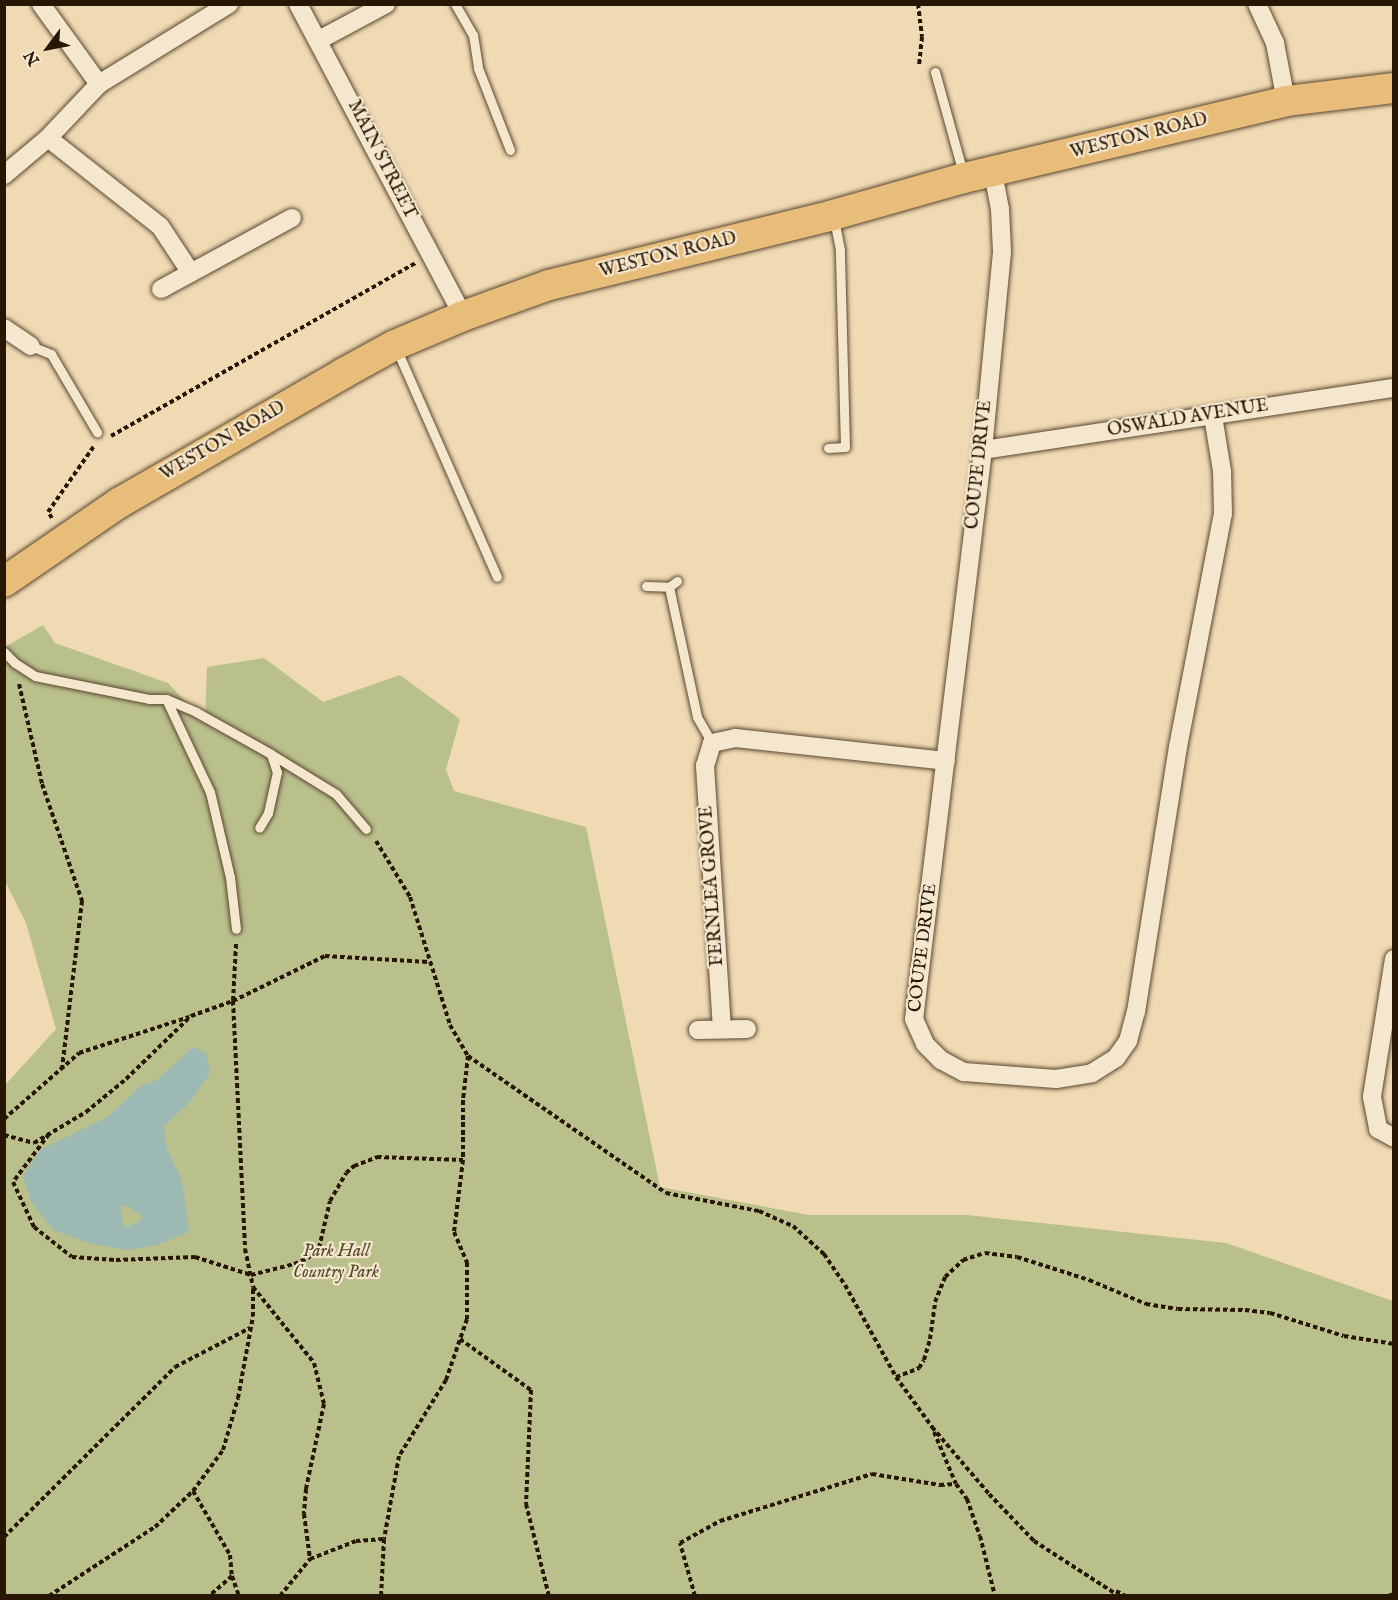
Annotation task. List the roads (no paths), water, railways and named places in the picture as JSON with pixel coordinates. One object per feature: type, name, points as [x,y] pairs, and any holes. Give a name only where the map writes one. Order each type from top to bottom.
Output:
[{"type":"highway","name":"WESTON ROAD","points":[[4,582],[67,538],[175,470],[395,345],[463,316],[549,285],[833,215],[978,176],[1287,101],[1394,88]]},
{"type":"street","points":[[40,4],[99,84]]},
{"type":"street","points":[[5,173],[48,138],[99,84],[229,4]]},
{"type":"street","name":"MAIN STREET","points":[[298,4],[463,316]]},
{"type":"street","points":[[319,40],[386,4]]},
{"type":"street","points":[[1257,4],[1275,43],[1287,101]]},
{"type":"street","points":[[48,138],[160,226],[191,273]]},
{"type":"street","name":"COUPE DRIVE","points":[[978,176],[1000,209],[1002,252],[983,450],[914,1019],[925,1044],[941,1060],[964,1072],[1056,1079],[1092,1073],[1116,1058],[1128,1041],[1136,1012],[1178,747],[1223,514],[1222,471],[1213,416]]},
{"type":"street","points":[[161,289],[292,218]]},
{"type":"street","points":[[4,328],[31,346]]},
{"type":"street","name":"OSWALD AVENUE","points":[[983,450],[1394,388]]},
{"type":"street","points":[[712,743],[735,738],[946,761]]},
{"type":"street","name":"FERNLEA GROVE","points":[[712,743],[705,766],[722,1029]]},
{"type":"street","points":[[1386,1134],[1372,1097],[1394,958]]},
{"type":"street","points":[[698,1030],[747,1029]]},
{"type":"lane","points":[[455,4],[472,35],[478,69],[510,150]]},
{"type":"lane","points":[[935,72],[978,176]]},
{"type":"lane","points":[[828,448],[845,447],[840,250],[833,215]]},
{"type":"lane","points":[[395,345],[497,577]]},
{"type":"lane","points":[[31,346],[51,354],[97,432]]},
{"type":"lane","points":[[646,586],[669,587],[677,581]]},
{"type":"lane","points":[[669,587],[697,717],[712,743]]},
{"type":"lane","points":[[4,652],[15,663],[35,676],[149,699],[166,699],[196,712],[336,794],[366,829]]},
{"type":"lane","points":[[166,699],[210,792],[231,878],[236,929]]},
{"type":"lane","points":[[259,828],[268,813],[277,772],[271,754]]},
{"type":"water","points":[[193,1047],[206,1053],[210,1073],[190,1102],[164,1126],[167,1150],[182,1180],[189,1232],[157,1245],[127,1250],[89,1243],[53,1230],[31,1201],[23,1176],[40,1150],[108,1117],[139,1087],[157,1080]],"holes":[[[126,1205],[141,1215],[141,1220],[128,1227],[123,1224],[122,1206]]]},
{"type":"park label","name":"Park Hall Country Park","points":[[336,1263]]}]
